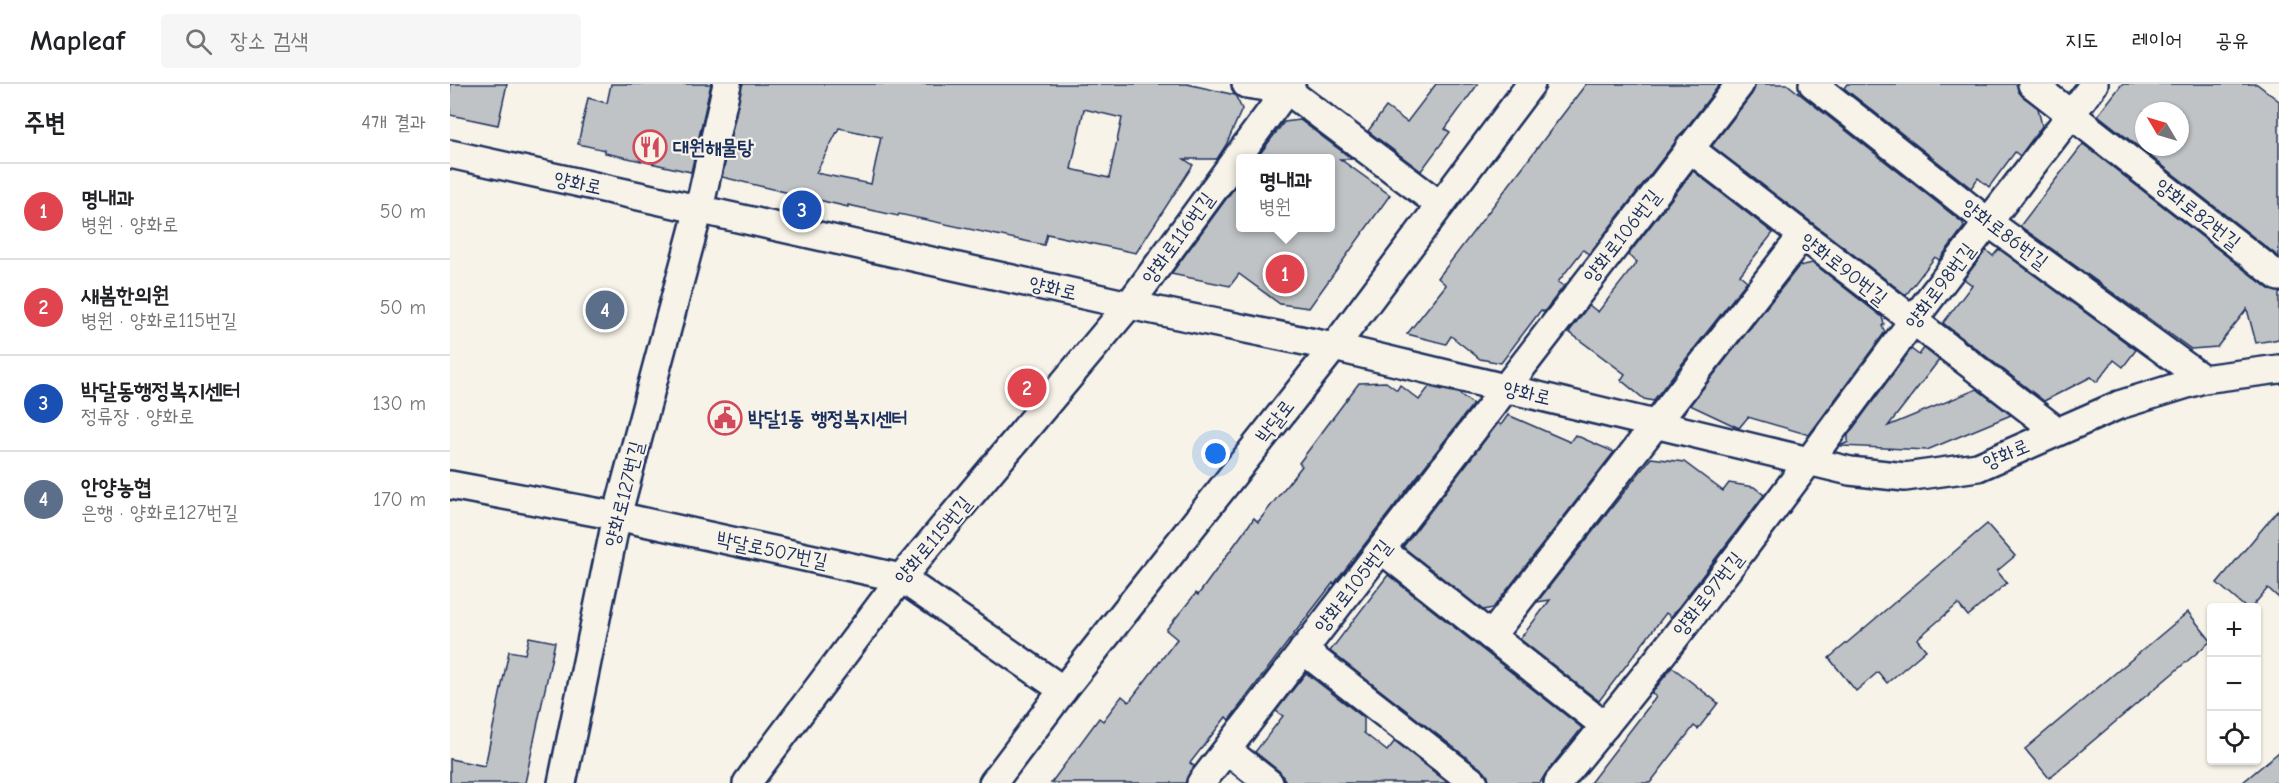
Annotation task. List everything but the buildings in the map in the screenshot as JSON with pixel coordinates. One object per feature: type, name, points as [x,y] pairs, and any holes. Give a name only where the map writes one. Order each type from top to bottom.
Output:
[{"type":"street","name":"양화로127번길","points":[[562,783],[617,516],[699,209],[727,84]]},
{"type":"street","points":[[1249,84],[1289,87],[1440,205]]},
{"type":"street","name":"박달로","points":[[993,783],[1063,690],[1334,347],[1531,84]]},
{"type":"street","name":"양화로106번길","points":[[1505,387],[1740,84]]},
{"type":"street","name":"양화로86번길","points":[[1813,84],[1988,222],[2203,379]]},
{"type":"street","name":"양화로82번길","points":[[2032,84],[2279,277]]},
{"type":"street","name":"양화로98번길","points":[[1810,462],[1988,222],[2094,84]]},
{"type":"street","name":"양화로116번길","points":[[1240,154],[1289,87]]},
{"type":"street","name":"양화로90번길","points":[[1689,148],[2056,431]]},
{"type":"street","name":"양화로","points":[[450,154],[1129,305],[1334,347],[1850,471],[1905,477],[1978,467],[2120,405],[2203,379],[2279,369]]},
{"type":"street","name":"양화로116번길","points":[[1129,305],[1236,159]]},
{"type":"street","points":[[1491,636],[1802,236]]},
{"type":"street","name":"양화로115번길","points":[[747,783],[901,578],[1129,305]]},
{"type":"street","name":"양화로105번길","points":[[1201,783],[1505,387]]},
{"type":"street","name":"양화로97번길","points":[[1558,783],[1810,462]]},
{"type":"street","name":"박달로507번길","points":[[450,485],[617,516],[901,578],[1063,690]]},
{"type":"street","points":[[1382,550],[1605,726]]},
{"type":"street","points":[[1303,650],[1474,783]]},
{"type":"street","points":[[1227,750],[1269,783]]},
{"type":"place","name":"대원해물탕","points":[[650,147]]},
{"type":"place","name":"박달동행정복지센터","points":[[802,210]]},
{"type":"place","name":"명내과","points":[[1285,274]]},
{"type":"place","name":"안양농협","points":[[605,310]]},
{"type":"place","name":"새봄한의원","points":[[1027,388]]},
{"type":"place","name":"박달1동 행정복지센터","points":[[725,418]]}]
